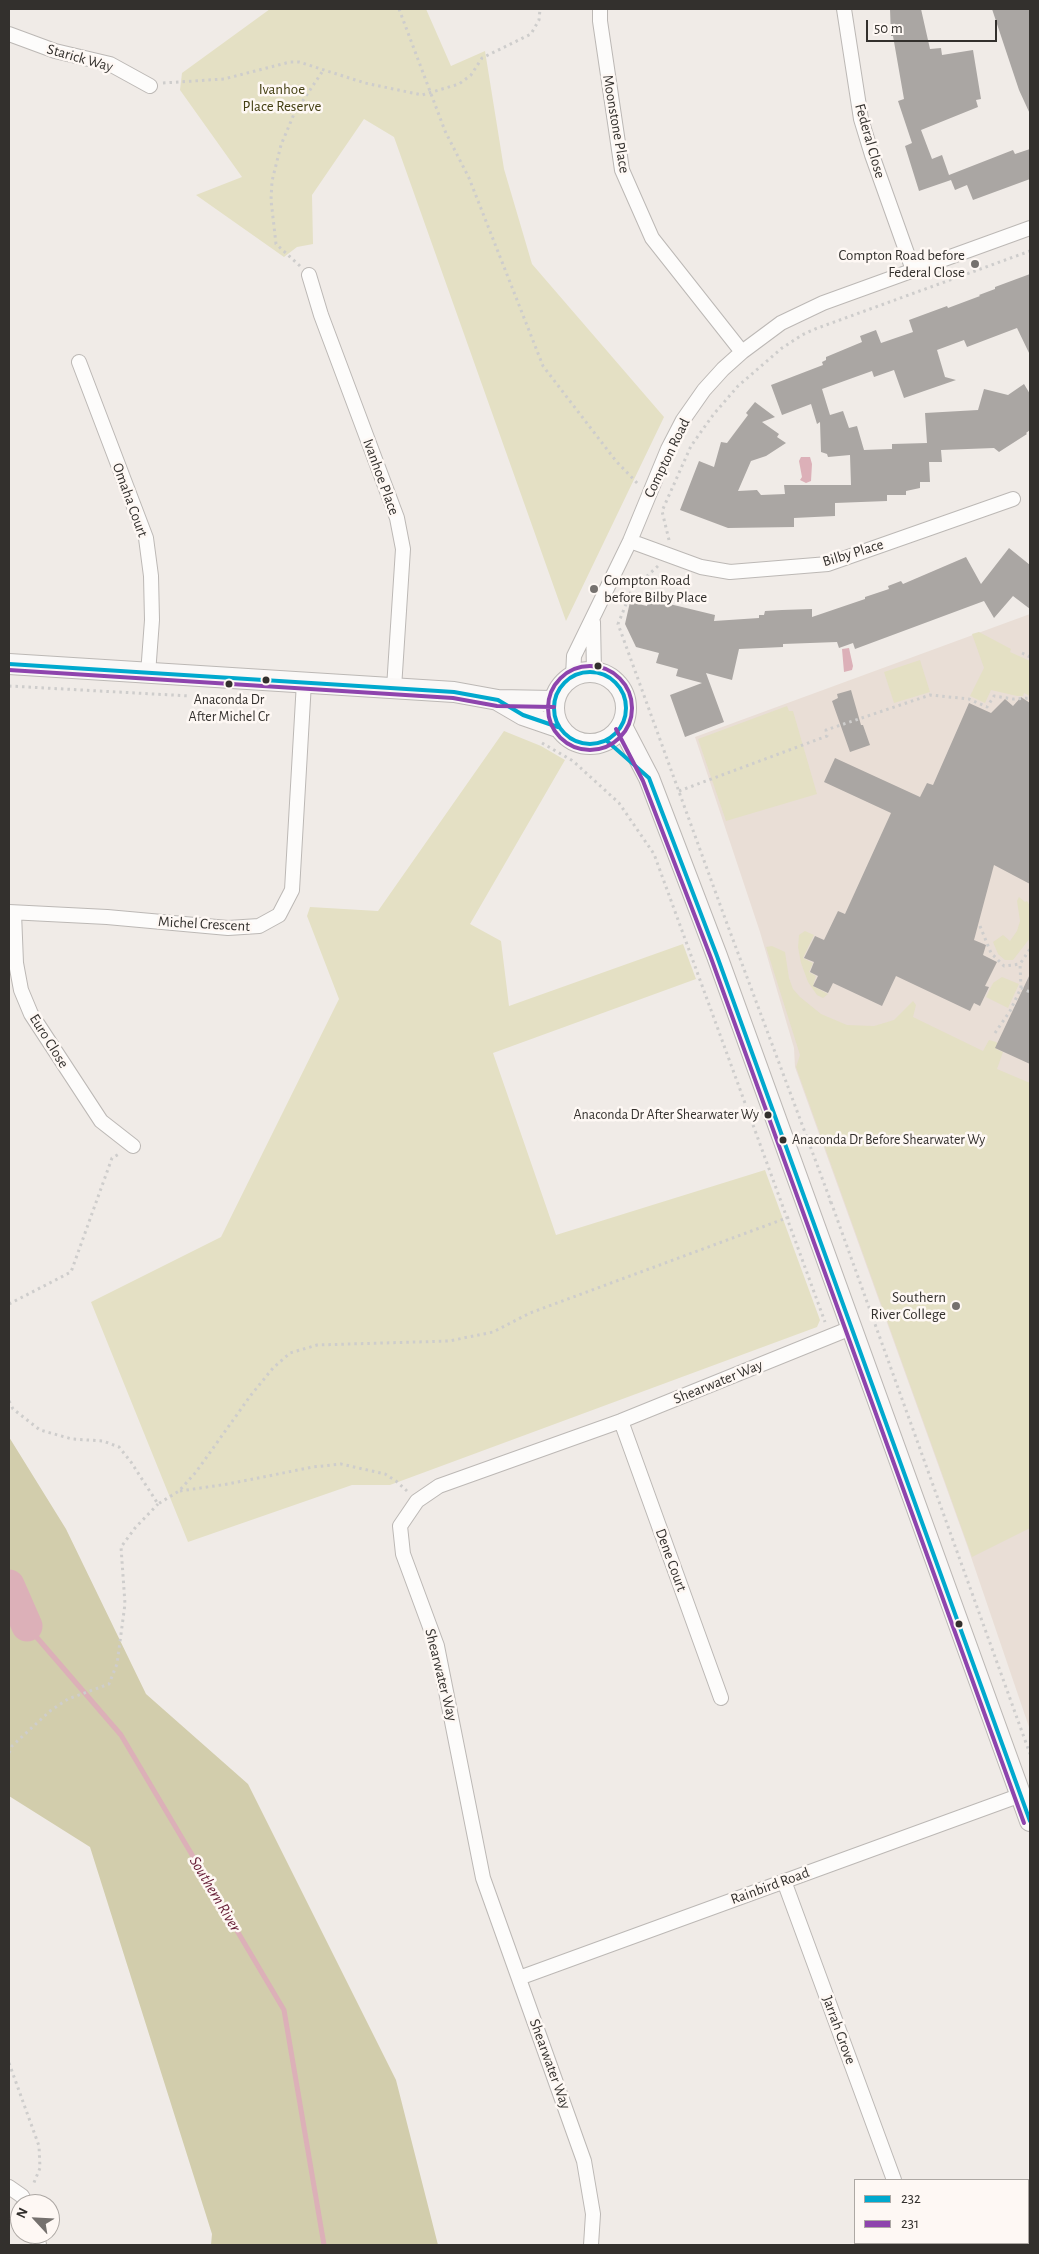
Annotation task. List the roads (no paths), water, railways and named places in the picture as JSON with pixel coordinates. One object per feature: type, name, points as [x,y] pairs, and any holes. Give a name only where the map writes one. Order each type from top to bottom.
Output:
[{"type":"main road","points":[[9,664],[454,692],[498,700],[554,701]]},
{"type":"main road","points":[[583,672],[594,672],[606,676],[615,682],[622,692],[626,703],[626,714],[622,726],[607,741],[596,744],[575,742],[558,727],[555,719],[554,701],[564,682],[573,676],[583,672]]},
{"type":"main road","points":[[498,700],[523,715],[558,727]]},
{"type":"main road","points":[[622,726],[650,778],[717,956],[1030,1821]]},
{"type":"main road","points":[[607,741],[650,778]]},
{"type":"street","name":"Moonstone Place","points":[[600,9],[600,21],[622,170],[652,238],[742,352]]},
{"type":"street","name":"Federal Close","points":[[844,9],[861,119],[913,270]]},
{"type":"street","name":"Starick Way","points":[[9,34],[55,51],[110,64],[150,86]]},
{"type":"street","name":"Compton Road","points":[[573,676],[574,656],[630,541],[668,449],[683,420],[704,390],[742,352],[781,323],[823,303],[1030,228]]},
{"type":"street","name":"Ivanhoe Place","points":[[309,275],[321,315],[397,518],[403,549],[394,688]]},
{"type":"street","name":"Omaha Court","points":[[79,362],[146,538],[151,576],[152,620],[148,674]]},
{"type":"street","name":"Bilby Place","points":[[630,541],[701,567],[730,572],[828,564],[1014,499]]},
{"type":"street","name":"Compton Road","points":[[593,619],[594,672]]},
{"type":"street","name":"Michel Crescent","points":[[12,913],[107,917],[228,928],[259,926],[279,915],[292,890],[304,682]]},
{"type":"street","name":"Euro Close","points":[[12,913],[20,990],[31,1014],[101,1121],[133,1146]]},
{"type":"street","name":"Shearwater Way","points":[[591,2245],[593,2214],[584,2161],[482,1878],[437,1646],[403,1554],[400,1526],[417,1501],[439,1486],[620,1421],[851,1328]]},
{"type":"street","name":"Dene Court","points":[[620,1421],[721,1698]]},
{"type":"street","name":"Rainbird Road","points":[[519,1978],[1021,1795]]},
{"type":"street","name":"Jarrah Grove","points":[[784,1881],[894,2179]]},
{"type":"waterway","name":"Southern River","points":[[9,1585],[27,1626]]},
{"type":"waterway","name":"Southern River","points":[[27,1626],[121,1735],[284,2010],[324,2245]]},
{"type":"place","name":"Compton Road before Federal Close","points":[[975,264]]},
{"type":"place","name":"Compton Road before Bilby Place","points":[[594,589]]},
{"type":"place","name":"Anaconda Dr After Michel Cr","points":[[229,684]]},
{"type":"place","name":"Anaconda Dr After Shearwater Wy","points":[[768,1115]]},
{"type":"place","name":"Anaconda Dr Before Shearwater Wy","points":[[783,1140]]},
{"type":"place","name":"Southern River College","points":[[956,1306]]},
{"type":"park label","name":"Ivanhoe Place Reserve","points":[[282,98]]}]
